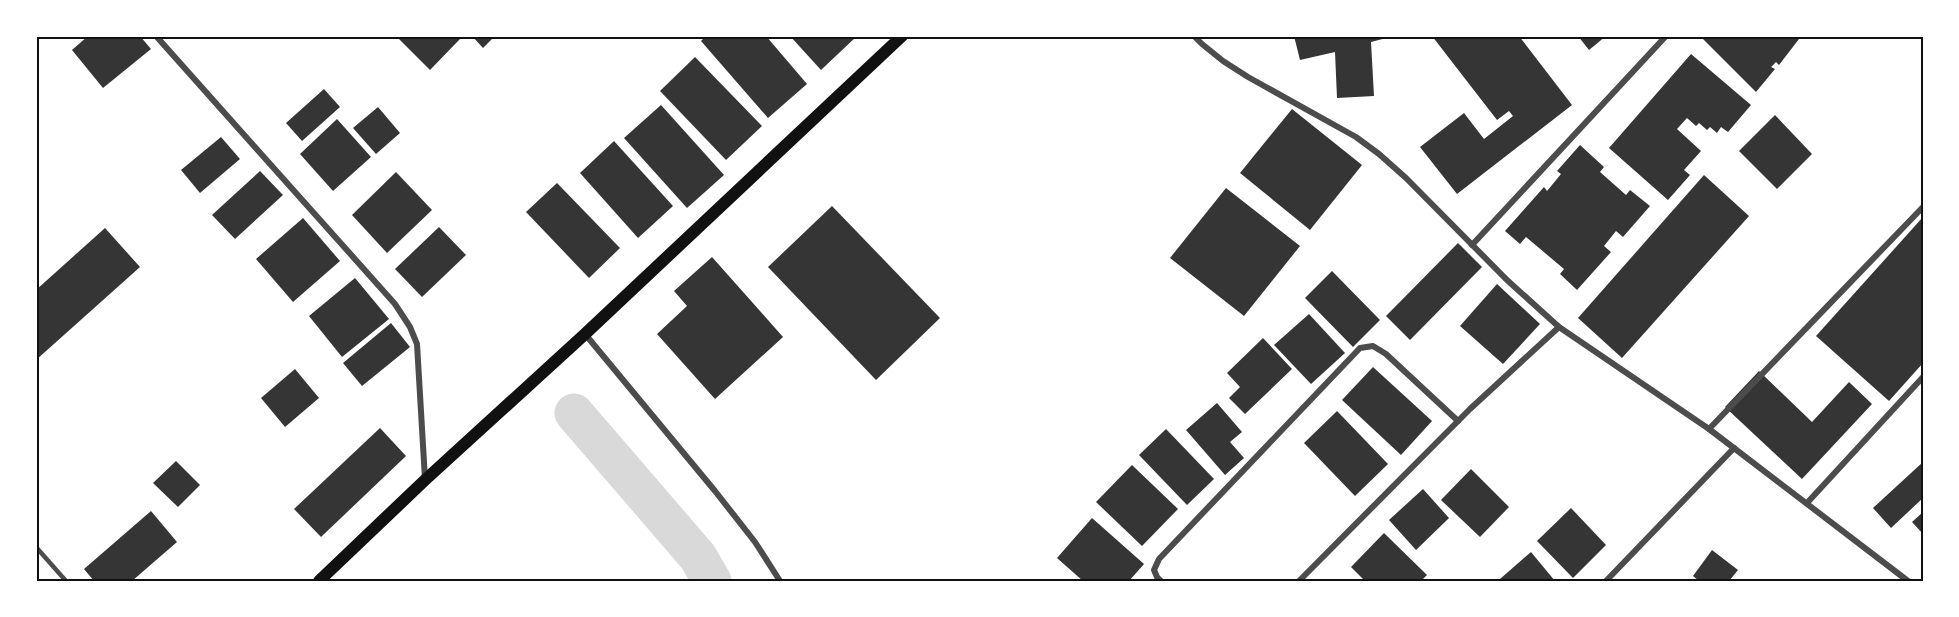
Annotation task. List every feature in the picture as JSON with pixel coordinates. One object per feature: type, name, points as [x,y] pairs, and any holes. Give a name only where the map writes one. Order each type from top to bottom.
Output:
[{"type":"main road","points":[[319,581],[902,36]]},
{"type":"street","points":[[156,36],[395,304],[410,327],[417,344],[425,480]]},
{"type":"street","points":[[1194,36],[1223,61],[1248,77],[1356,136],[1406,177],[1507,280],[1559,327],[1709,429],[1908,581]]},
{"type":"street","points":[[1472,245],[1666,36]]},
{"type":"street","points":[[1709,429],[1923,207]]},
{"type":"street","points":[[1299,581],[1458,421],[1559,327]]},
{"type":"street","points":[[585,334],[716,491],[755,542],[780,581]]},
{"type":"street","points":[[1161,581],[1154,570],[1159,559],[1360,348],[1372,346],[1386,354],[1458,421]]},
{"type":"street","points":[[1807,503],[1923,377]]},
{"type":"street","points":[[1606,581],[1734,448]]},
{"type":"lane","points":[[36,547],[66,581]]},
{"type":"building","points":[[88,36],[140,36],[151,49],[103,88],[72,50]]},
{"type":"building","points":[[396,36],[457,36],[460,39],[430,70]]},
{"type":"building","points":[[472,36],[495,36],[483,48]]},
{"type":"building","points":[[706,36],[766,36],[807,84],[768,118],[701,41]]},
{"type":"building","points":[[790,36],[857,36],[821,70]]},
{"type":"building","points":[[1294,36],[1394,36],[1371,42],[1374,96],[1337,98],[1335,52],[1300,60]]},
{"type":"building","points":[[1432,36],[1519,36],[1572,105],[1457,194],[1420,147],[1464,113],[1484,139],[1513,116],[1509,111],[1497,120]]},
{"type":"building","points":[[1578,36],[1606,36],[1589,50]]},
{"type":"building","points":[[1700,36],[1795,36],[1799,39],[1779,65],[1776,62],[1771,67],[1775,69],[1756,92]]},
{"type":"building","points":[[1691,54],[1751,105],[1728,132],[1721,127],[1717,133],[1710,127],[1707,130],[1699,123],[1696,126],[1687,118],[1677,129],[1701,151],[1684,170],[1690,175],[1668,200],[1609,148]]},
{"type":"building","points":[[695,57],[762,126],[726,160],[660,91]]},
{"type":"building","points":[[324,89],[340,107],[302,141],[286,123]]},
{"type":"building","points":[[661,105],[724,175],[687,208],[624,138]]},
{"type":"building","points":[[378,107],[400,133],[376,154],[353,128]]},
{"type":"building","points":[[1292,109],[1362,165],[1310,230],[1240,173]]},
{"type":"building","points":[[1775,115],[1812,154],[1777,189],[1739,151]]},
{"type":"building","points":[[337,119],[371,157],[333,191],[300,154]]},
{"type":"building","points":[[221,137],[240,159],[200,193],[181,170]]},
{"type":"building","points":[[614,141],[673,206],[638,238],[580,173]]},
{"type":"building","points":[[1580,145],[1604,167],[1600,172],[1626,195],[1630,190],[1650,206],[1623,237],[1616,231],[1604,246],[1611,252],[1577,290],[1560,274],[1564,269],[1526,237],[1520,244],[1505,231],[1544,187],[1547,191],[1561,174],[1557,171]]},
{"type":"building","points":[[260,171],[283,195],[235,239],[212,215]]},
{"type":"building","points":[[396,172],[432,210],[387,253],[352,215]]},
{"type":"building","points":[[1704,175],[1749,216],[1622,358],[1578,318]]},
{"type":"building","points":[[557,183],[620,248],[589,278],[526,212]]},
{"type":"building","points":[[1226,188],[1300,246],[1244,316],[1170,258]]},
{"type":"building","points":[[832,206],[940,318],[876,380],[768,267]]},
{"type":"building","points":[[1923,217],[1923,363],[1889,401],[1816,336]]},
{"type":"building","points":[[303,218],[340,261],[293,302],[256,259]]},
{"type":"building","points":[[439,227],[466,255],[422,297],[395,269]]},
{"type":"building","points":[[105,228],[140,267],[36,360],[36,290]]},
{"type":"building","points":[[1458,243],[1482,267],[1410,340],[1386,316]]},
{"type":"building","points":[[712,257],[783,337],[715,399],[657,334],[687,306],[674,291]]},
{"type":"building","points":[[1332,271],[1380,320],[1353,347],[1305,298]]},
{"type":"building","points":[[355,278],[389,319],[342,357],[309,316]]},
{"type":"building","points":[[1497,284],[1540,324],[1503,364],[1460,326]]},
{"type":"building","points":[[1309,314],[1345,353],[1311,384],[1274,345]]},
{"type":"building","points":[[391,323],[410,347],[362,386],[343,363]]},
{"type":"building","points":[[1263,338],[1292,369],[1245,414],[1229,398],[1240,387],[1227,373]]},
{"type":"building","points":[[1373,367],[1432,421],[1401,455],[1342,400]]},
{"type":"building","points":[[295,369],[319,398],[285,427],[261,398]]},
{"type":"building","points":[[1759,371],[1812,422],[1849,382],[1872,404],[1802,479],[1725,407]]},
{"type":"building","points":[[1217,403],[1242,432],[1230,442],[1244,458],[1225,475],[1186,430]]},
{"type":"building","points":[[1337,411],[1388,464],[1355,496],[1304,443]]},
{"type":"building","points":[[380,428],[406,456],[321,537],[294,509]]},
{"type":"building","points":[[1166,429],[1214,479],[1187,505],[1139,455]]},
{"type":"building","points":[[176,461],[200,485],[178,507],[153,483]]},
{"type":"building","points":[[1923,462],[1923,498],[1891,528],[1873,508]]},
{"type":"building","points":[[1132,465],[1178,509],[1142,546],[1096,502]]},
{"type":"building","points":[[1471,469],[1509,507],[1480,537],[1441,500]]},
{"type":"building","points":[[1423,489],[1449,518],[1416,550],[1389,520]]},
{"type":"building","points":[[1571,508],[1606,545],[1573,578],[1537,541]]},
{"type":"building","points":[[151,511],[177,542],[132,581],[94,581],[84,569]]},
{"type":"building","points":[[1923,512],[1923,534],[1912,522]]},
{"type":"building","points":[[1092,518],[1144,564],[1129,581],[1083,581],[1057,558]]},
{"type":"building","points":[[1384,533],[1427,575],[1421,581],[1365,581],[1351,567]]},
{"type":"building","points":[[1712,550],[1738,570],[1729,581],[1699,581],[1693,576]]},
{"type":"building","points":[[1531,552],[1555,581],[1502,581],[1500,579]]},
{"type":"waterway","points":[[574,413],[698,557],[712,581]]}]
